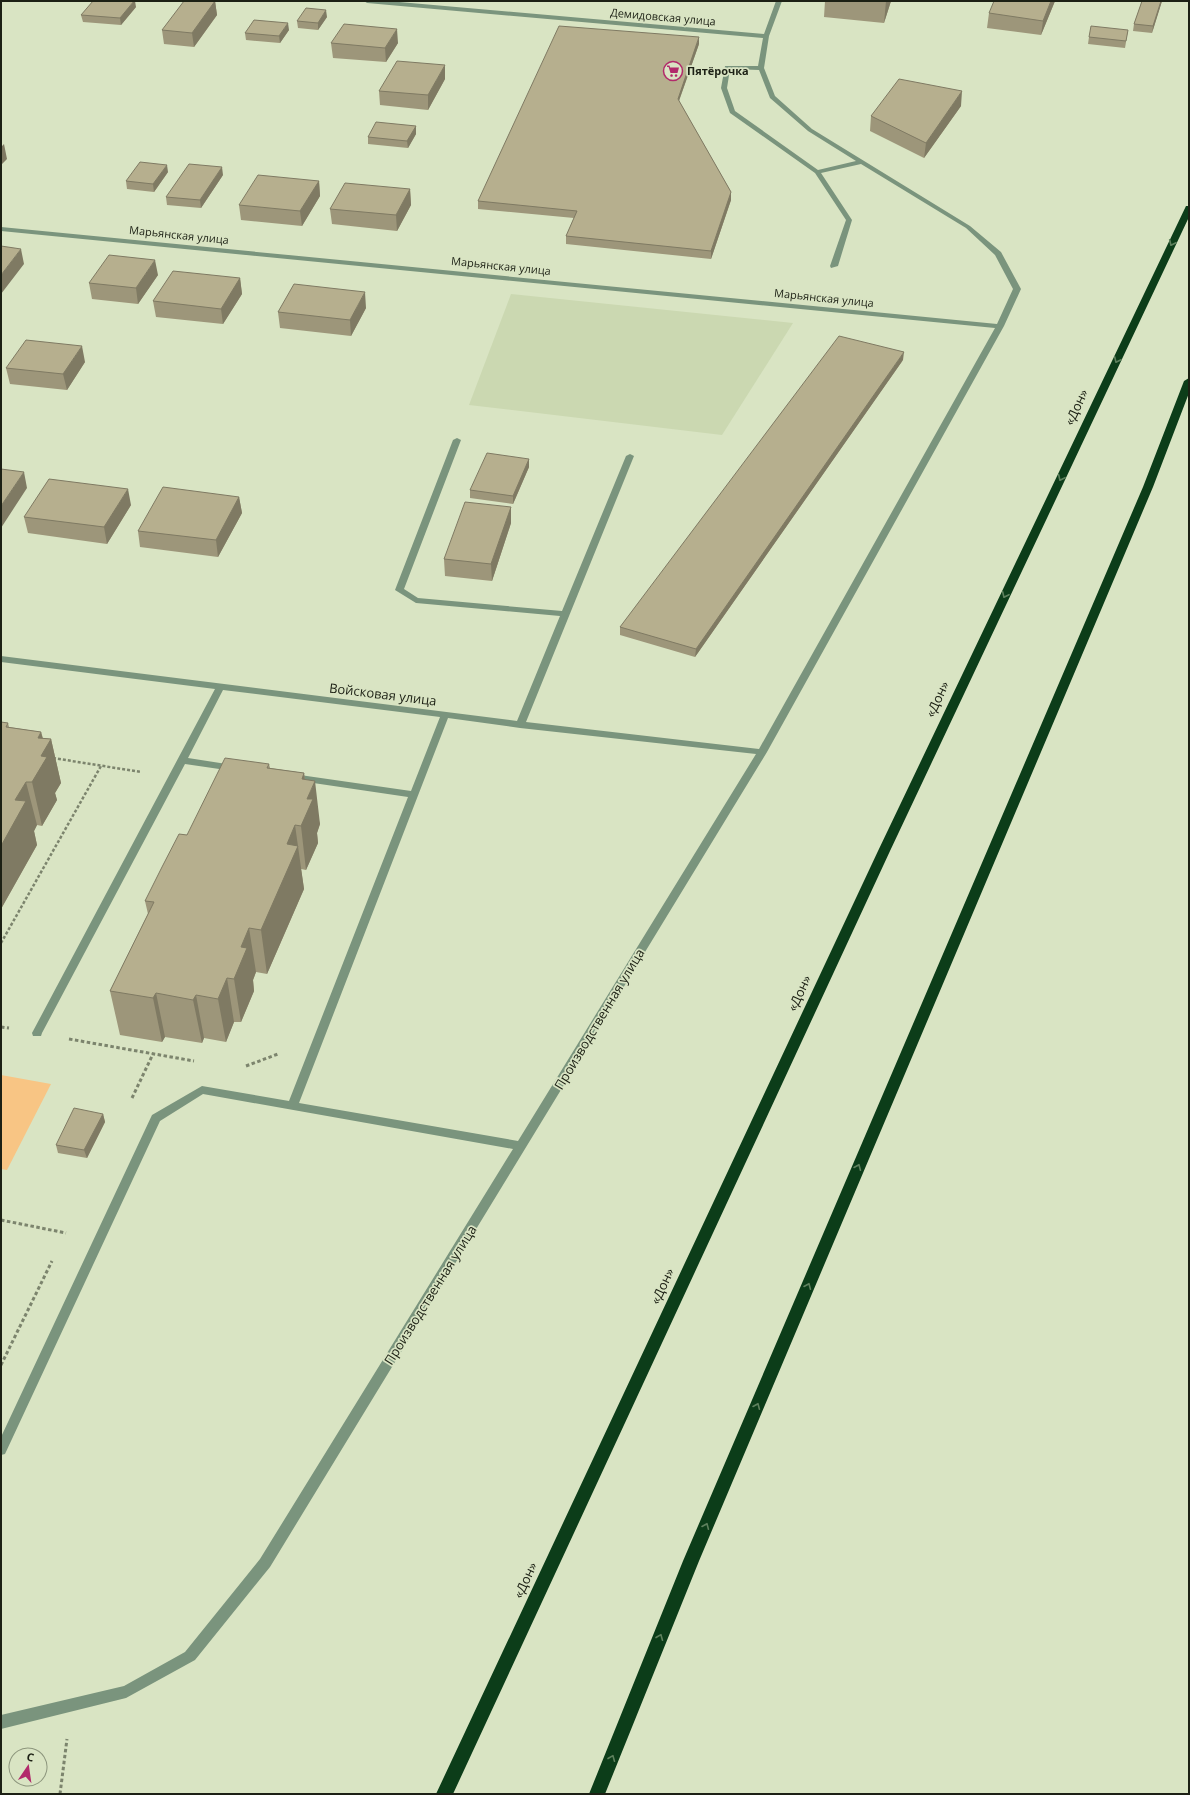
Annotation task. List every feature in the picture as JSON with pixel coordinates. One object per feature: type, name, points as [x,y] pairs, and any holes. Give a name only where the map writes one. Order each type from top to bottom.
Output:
[{"type":"highway","name":"«Дон»","points":[[444,1794],[881,858],[1189,208]]},
{"type":"highway","points":[[597,1794],[690,1562],[1145,494],[1189,381]]},
{"type":"street","name":"Демидовская улица","points":[[367,1],[766,36]]},
{"type":"street","points":[[779,1],[766,36],[761,68],[772,97],[810,130],[862,162]]},
{"type":"street","points":[[761,68],[727,66],[724,88],[732,112],[817,172],[849,220],[834,266]]},
{"type":"street","points":[[817,172],[862,162]]},
{"type":"street","name":"Производственная улица","points":[[1,1722],[126,1692],[190,1656],[266,1563],[762,752],[1000,326],[1017,289],[998,254],[968,226],[862,162]]},
{"type":"street","name":"Марьянская улица","points":[[1,229],[1000,326]]},
{"type":"street","points":[[457,440],[399,590],[416,600],[566,614]]},
{"type":"street","points":[[520,724],[630,456]]},
{"type":"street","name":"Войсковая улица","points":[[1,659],[444,715],[762,752]]},
{"type":"street","points":[[37,1033],[221,686]]},
{"type":"street","points":[[293,1105],[444,715]]},
{"type":"street","points":[[182,760],[244,769]]},
{"type":"street","points":[[282,775],[414,795]]},
{"type":"street","points":[[1,1450],[156,1118],[202,1090],[521,1146]]},
{"type":"path","points":[[1,943],[102,766]]},
{"type":"path","points":[[69,1038],[199,1062]]},
{"type":"path","points":[[244,1066],[278,1055],[281,1048]]},
{"type":"path","points":[[1,1220],[66,1233]]},
{"type":"path","points":[[60,1794],[71,1706]]},
{"type":"shaded area","points":[[511,294],[793,323],[722,435],[469,405]]},
{"type":"shaded area","points":[[1,1075],[51,1084],[7,1170],[1,1169]]},
{"type":"building","points":[[93,1],[134,1],[120,18],[81,15]]},
{"type":"building","points":[[184,1],[215,1],[192,33],[162,30]]},
{"type":"building","points":[[994,1],[1051,1],[1043,21],[989,13]]},
{"type":"building","points":[[1142,1],[1161,1],[1153,26],[1134,24]]},
{"type":"building","points":[[306,8],[326,10],[318,23],[297,21]]},
{"type":"building","points":[[254,20],[288,23],[279,36],[245,33]]},
{"type":"building","points":[[344,24],[397,29],[385,48],[331,43]]},
{"type":"building","points":[[559,26],[699,37],[678,99],[731,192],[711,251],[566,236],[577,211],[478,201]]},
{"type":"building","points":[[1091,26],[1128,30],[1126,41],[1089,37]]},
{"type":"building","points":[[397,61],[445,65],[428,95],[379,91]]},
{"type":"building","points":[[899,79],[962,91],[926,143],[871,116]]},
{"type":"building","points":[[376,122],[416,126],[407,141],[368,137]]},
{"type":"building","points":[[140,162],[167,165],[153,184],[126,181]]},
{"type":"building","points":[[189,164],[222,167],[200,200],[166,197]]},
{"type":"building","points":[[258,175],[319,181],[300,211],[239,205]]},
{"type":"building","points":[[345,183],[410,189],[396,215],[330,209]]},
{"type":"building","points":[[1,246],[21,249],[1,275]]},
{"type":"building","points":[[109,255],[155,260],[136,288],[89,283]]},
{"type":"building","points":[[173,271],[240,278],[221,309],[153,301]]},
{"type":"building","points":[[294,284],[365,292],[350,320],[278,312]]},
{"type":"building","points":[[839,336],[904,352],[696,649],[620,627]]},
{"type":"building","points":[[26,340],[82,346],[63,374],[6,368]]},
{"type":"building","points":[[487,453],[529,459],[513,496],[470,490]]},
{"type":"building","points":[[1,469],[24,472],[1,506]]},
{"type":"building","points":[[49,479],[128,489],[104,527],[24,517]]},
{"type":"building","points":[[163,487],[239,497],[216,540],[138,531]]},
{"type":"building","points":[[465,502],[511,507],[491,564],[444,559]]},
{"type":"building","points":[[1,722],[8,723],[6,727],[41,732],[38,738],[51,739],[41,756],[47,757],[32,782],[26,782],[15,800],[26,801],[1,846]]},
{"type":"building","points":[[225,758],[269,764],[267,768],[304,773],[302,779],[315,781],[307,799],[313,799],[301,826],[295,825],[287,844],[298,846],[261,930],[249,928],[241,947],[247,948],[234,979],[227,978],[218,999],[196,995],[193,1000],[156,993],[153,998],[110,991],[154,902],[145,901],[179,834],[187,835]]},
{"type":"building","points":[[74,1108],[103,1114],[84,1150],[56,1145]]},
{"type":"place","name":"Пятёрочка","points":[[673,71]]}]
